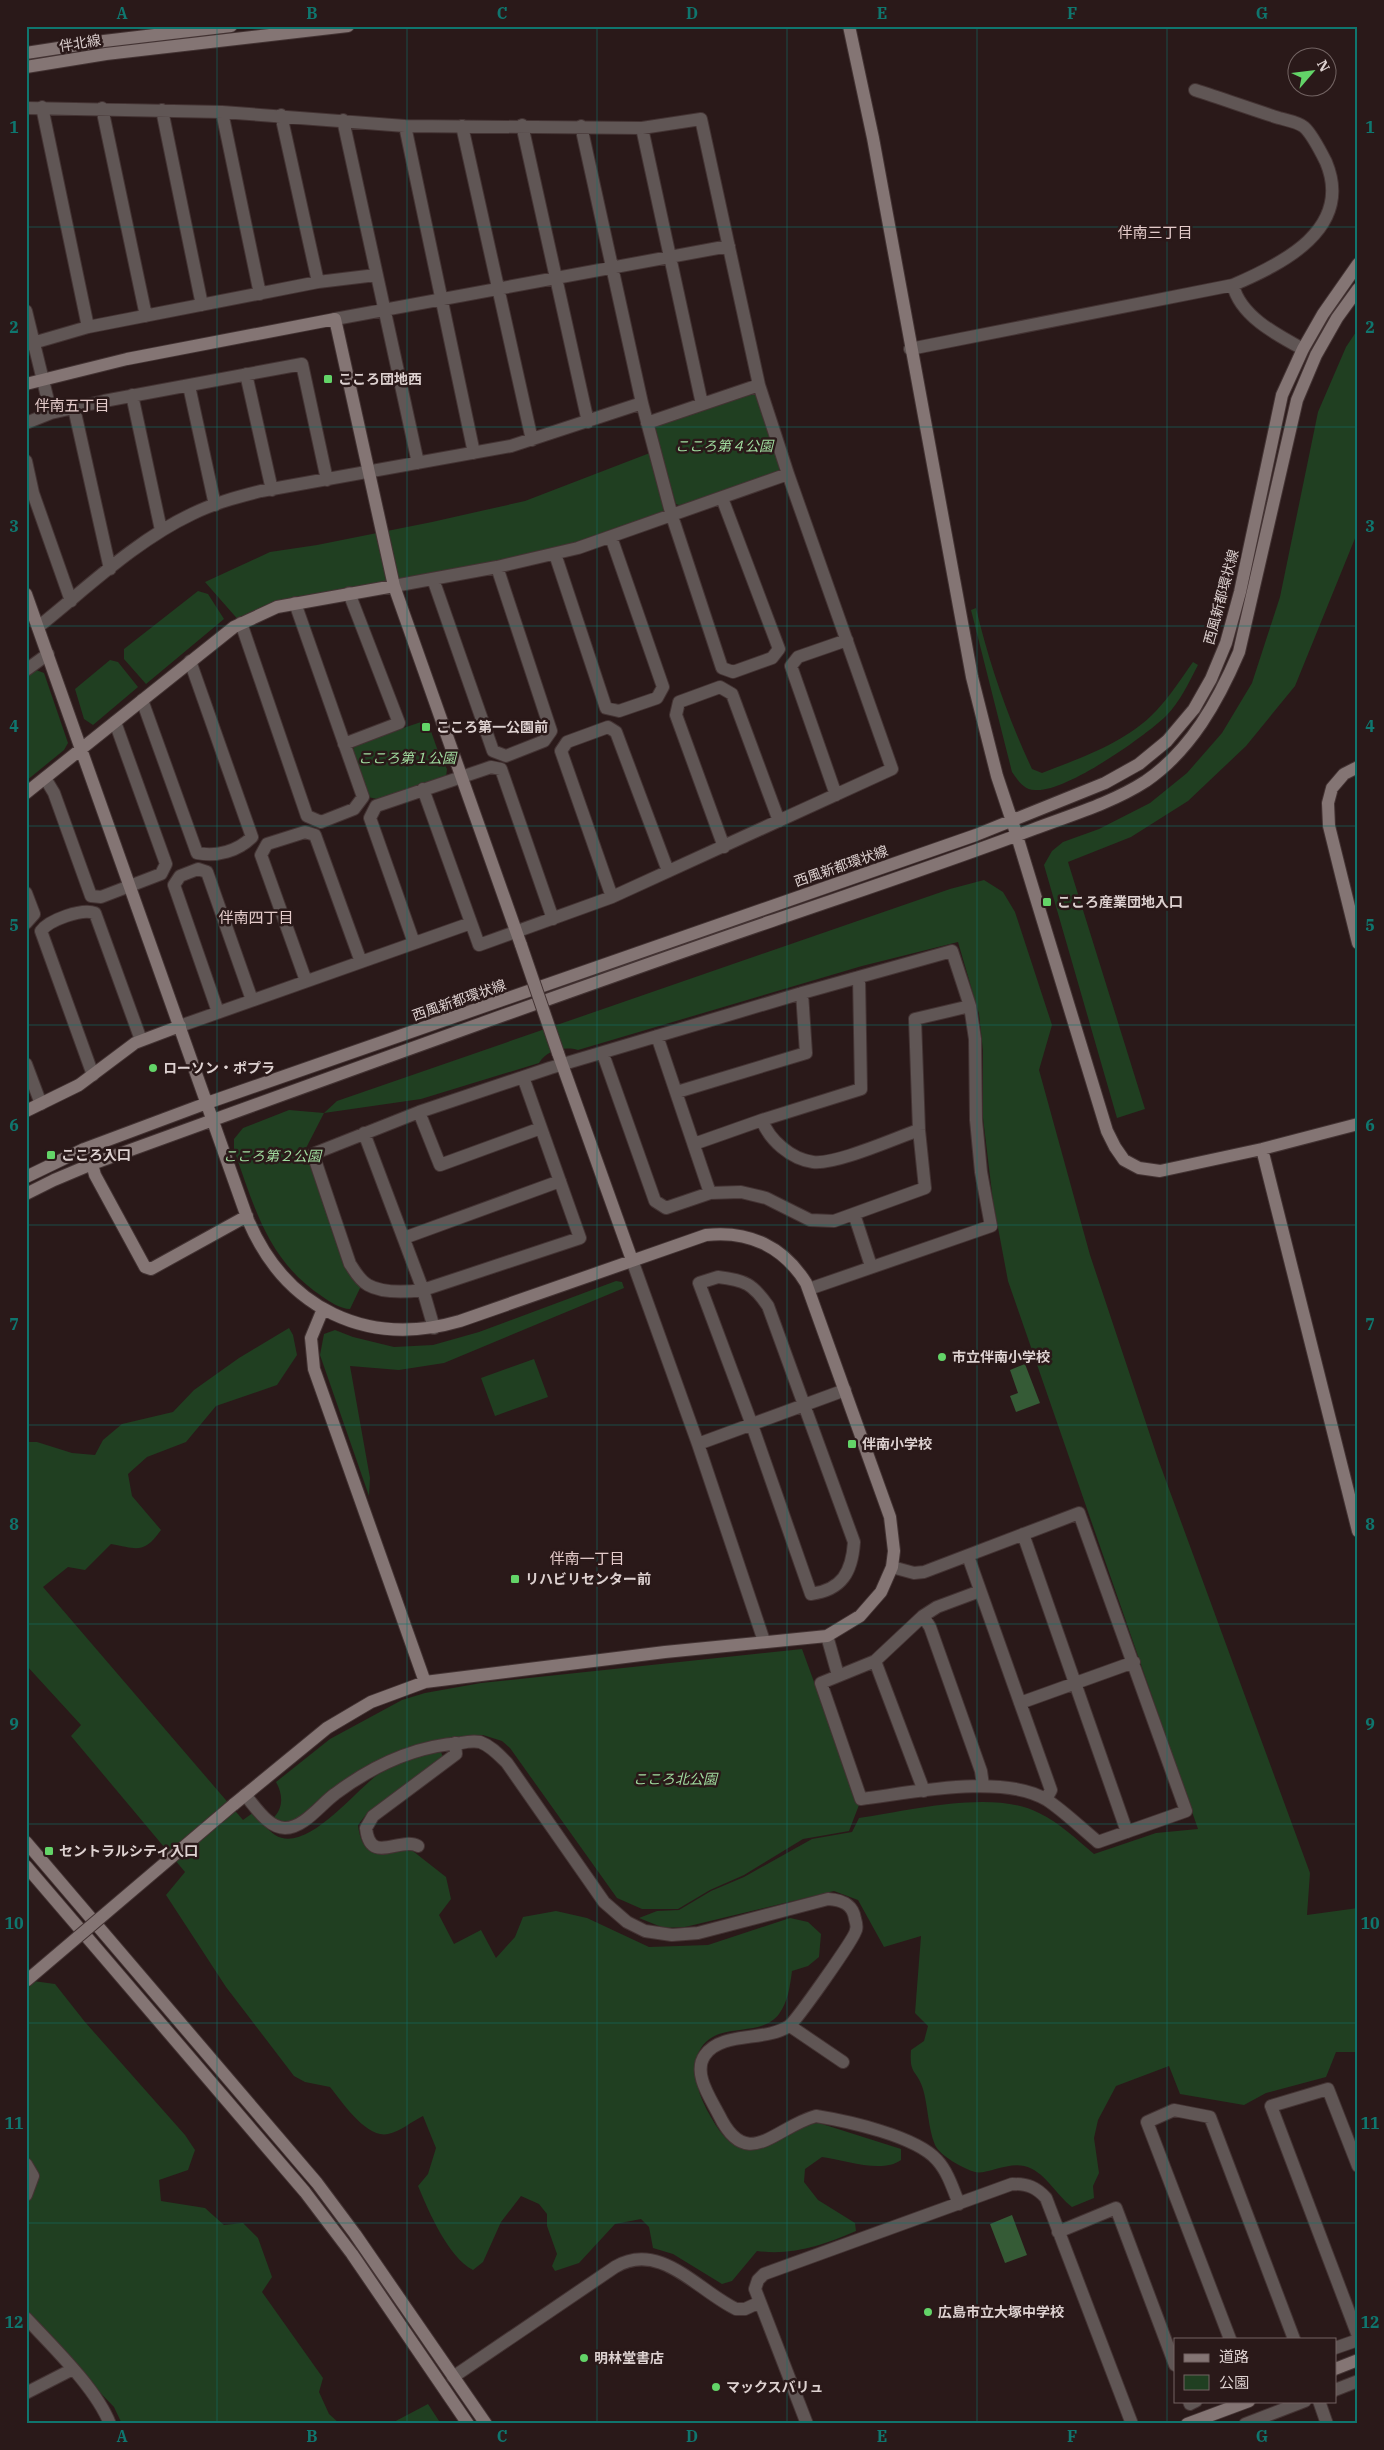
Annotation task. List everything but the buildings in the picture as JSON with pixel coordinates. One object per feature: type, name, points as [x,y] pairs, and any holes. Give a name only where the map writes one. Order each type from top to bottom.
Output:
[{"type":"street","name":"伴北線","points":[[26,53],[104,41],[231,26]]},
{"type":"street","name":"伴北線","points":[[26,67],[106,54],[348,26]]},
{"type":"street","points":[[849,26],[873,138],[910,349],[972,678],[997,776],[1107,1131],[1124,1160],[1139,1168],[1160,1170],[1262,1149],[1358,1124]]},
{"type":"street","points":[[910,349],[1233,285],[1265,271],[1294,254],[1318,232],[1329,211],[1333,192],[1331,174],[1323,155],[1304,126],[1195,90]]},
{"type":"street","points":[[42,107],[88,327]]},
{"type":"street","points":[[26,108],[102,108],[222,112],[281,115],[405,126],[522,125],[642,128],[701,119],[759,385],[788,474],[892,769],[612,897],[553,919],[519,938],[479,945],[423,790]]},
{"type":"street","points":[[102,108],[146,316]]},
{"type":"street","points":[[162,110],[202,305]]},
{"type":"street","points":[[222,112],[260,294]]},
{"type":"street","points":[[281,115],[318,282]]},
{"type":"street","points":[[343,120],[418,463]]},
{"type":"street","points":[[522,125],[588,422]]},
{"type":"street","points":[[405,126],[474,453]]},
{"type":"street","points":[[462,126],[532,440]]},
{"type":"street","points":[[581,126],[642,403],[672,516],[722,668],[733,672],[772,658],[779,649],[722,498]]},
{"type":"street","points":[[642,128],[702,404]]},
{"type":"street","points":[[26,384],[127,359],[729,246]]},
{"type":"street","name":"西風新都環状線","points":[[26,1177],[84,1149],[207,1103],[1012,821],[1105,783],[1139,764],[1167,741],[1194,710],[1211,680],[1226,643],[1240,592],[1282,395],[1303,349],[1323,314],[1358,264]]},
{"type":"street","points":[[30,344],[88,327],[318,282],[376,275]]},
{"type":"street","points":[[1233,285],[1236,297],[1258,322],[1303,349]]},
{"type":"street","name":"西風新都環状線","points":[[26,1194],[92,1164],[213,1120],[694,948],[1017,836],[1114,799],[1147,780],[1176,755],[1201,725],[1223,688],[1239,652],[1297,400],[1316,356],[1337,318],[1358,289]]},
{"type":"street","points":[[26,311],[30,344],[51,413]]},
{"type":"street","points":[[335,319],[394,586],[698,1444],[764,1641]]},
{"type":"street","points":[[26,423],[51,413],[132,395],[302,364],[327,480]]},
{"type":"street","points":[[246,374],[272,490]]},
{"type":"street","points":[[647,423],[759,385]]},
{"type":"street","points":[[189,386],[214,505]]},
{"type":"street","points":[[132,395],[162,530]]},
{"type":"street","points":[[38,627],[162,530],[214,505],[272,490],[474,453],[532,440],[642,403]]},
{"type":"street","points":[[74,408],[110,569]]},
{"type":"street","points":[[26,461],[33,493],[71,600]]},
{"type":"street","points":[[26,793],[190,661],[241,623],[277,607],[497,567],[555,554],[611,537],[788,474]]},
{"type":"street","points":[[555,554],[606,708],[619,711],[657,698],[663,687],[611,537]]},
{"type":"street","points":[[433,579],[493,751],[506,756],[544,741],[552,731],[497,567]]},
{"type":"street","points":[[344,744],[399,724],[349,593]]},
{"type":"street","points":[[26,594],[247,1216],[256,1238],[278,1272],[302,1295],[323,1309],[343,1318],[381,1329],[401,1331],[434,1328],[460,1321],[706,1235],[719,1233],[746,1236],[758,1240],[781,1253],[799,1272],[809,1289],[890,1517],[894,1536],[892,1567],[881,1592],[860,1616],[827,1636],[764,1641],[425,1682],[371,1702],[342,1718],[312,1739],[26,1981]]},
{"type":"street","points":[[241,623],[307,816],[321,822],[354,809],[363,797],[295,603]]},
{"type":"street","points":[[836,795],[791,666],[798,657],[847,640]]},
{"type":"street","points":[[26,670],[48,654]]},
{"type":"street","points":[[142,700],[197,853],[212,856],[244,845],[252,837],[190,661]]},
{"type":"street","points":[[724,847],[676,715],[679,702],[720,687],[732,694],[779,821]]},
{"type":"street","points":[[45,778],[54,793],[90,895],[101,897],[160,874],[166,864],[115,722]]},
{"type":"street","points":[[612,897],[561,751],[567,742],[608,727],[616,732],[668,871]]},
{"type":"street","points":[[414,943],[370,818],[376,806],[491,766],[501,769],[553,919]]},
{"type":"street","points":[[1358,767],[1344,774],[1332,788],[1328,803],[1329,826],[1358,943]]},
{"type":"street","points":[[306,981],[261,855],[267,844],[305,832],[315,835],[361,962]]},
{"type":"street","points":[[218,1012],[174,885],[180,876],[198,869],[207,872],[252,1000]]},
{"type":"street","points":[[26,893],[34,914],[26,923]]},
{"type":"street","points":[[92,1075],[42,931],[47,924],[87,910],[95,913],[141,1040]]},
{"type":"street","points":[[26,1111],[92,1075],[123,1049],[141,1040],[471,923]]},
{"type":"street","points":[[523,1077],[580,1238],[423,1290],[408,1292],[368,1285],[358,1276],[350,1264],[313,1154],[419,1112],[523,1077],[560,1059],[603,1054],[802,993],[952,951],[970,1006],[975,1039],[976,1120],[981,1172],[991,1226],[809,1289]]},
{"type":"street","points":[[694,1144],[762,1120],[861,1089],[859,977]]},
{"type":"street","points":[[677,1092],[806,1053],[802,993]]},
{"type":"street","points":[[603,1054],[655,1201],[666,1208],[710,1193],[740,1192],[766,1198],[810,1220],[834,1221],[925,1188],[919,1130],[915,1019],[970,1006]]},
{"type":"street","points":[[657,1036],[710,1193]]},
{"type":"street","points":[[26,1064],[40,1104]]},
{"type":"street","points":[[419,1112],[440,1165],[541,1128]]},
{"type":"street","points":[[762,1120],[766,1130],[781,1146],[798,1158],[814,1162],[830,1161],[919,1130]]},
{"type":"street","points":[[364,1134],[423,1290],[434,1328]]},
{"type":"street","points":[[1262,1149],[1358,1530]]},
{"type":"street","points":[[92,1164],[95,1175],[145,1267],[151,1269],[247,1216]]},
{"type":"street","points":[[404,1238],[560,1181]]},
{"type":"street","points":[[854,1214],[871,1266]]},
{"type":"street","points":[[718,1278],[738,1279],[756,1289],[768,1306],[806,1405],[854,1542],[852,1563],[842,1581],[823,1593],[811,1594],[752,1425],[699,1283],[718,1278]]},
{"type":"street","points":[[323,1309],[311,1338],[311,1354],[314,1369],[425,1682]]},
{"type":"street","points":[[698,1444],[845,1390]]},
{"type":"street","points":[[892,1567],[914,1573],[924,1572],[1079,1513],[1186,1811],[1098,1842],[1046,1799],[1030,1793],[983,1785],[861,1799],[821,1683],[874,1661],[923,1616],[936,1608],[980,1591]]},
{"type":"street","points":[[1023,1534],[1128,1832]]},
{"type":"street","points":[[968,1556],[1051,1790],[1046,1799]]},
{"type":"street","points":[[923,1616],[934,1636],[981,1771],[983,1785]]},
{"type":"street","points":[[827,1636],[838,1675]]},
{"type":"street","points":[[874,1661],[924,1791]]},
{"type":"street","points":[[1020,1704],[1134,1662]]},
{"type":"street","points":[[245,1795],[274,1825],[289,1828],[303,1821],[333,1796],[367,1772],[409,1753],[455,1743],[478,1742],[494,1750],[507,1763],[604,1902],[626,1922],[645,1931],[672,1935],[698,1933],[828,1899],[840,1900],[850,1906],[855,1916],[856,1930],[812,1998],[790,2026],[757,2038],[730,2040],[715,2046],[704,2056],[701,2071],[704,2087],[725,2127],[734,2138],[745,2145],[760,2143],[801,2120],[816,2116],[905,2139],[922,2148],[936,2160],[947,2176],[959,2204]]},
{"type":"street","points":[[418,1846],[405,1843],[389,1849],[381,1848],[371,1842],[366,1828],[373,1816],[456,1754],[455,1743]]},
{"type":"street","points":[[26,1842],[317,2183],[355,2234],[486,2424]]},
{"type":"street","points":[[26,1866],[305,2192],[352,2254],[468,2424]]},
{"type":"street","points":[[790,2026],[843,2062]]},
{"type":"street","points":[[1358,2166],[1328,2089],[1271,2106],[1358,2336]]},
{"type":"street","points":[[1230,2338],[1147,2122],[1174,2110],[1210,2118],[1294,2338]]},
{"type":"street","points":[[26,2164],[33,2176],[26,2195]]},
{"type":"street","points":[[807,2424],[755,2290],[758,2280],[764,2274],[1012,2184],[1025,2184],[1037,2188],[1046,2198],[1132,2424]]},
{"type":"street","points":[[1058,2232],[1116,2208],[1174,2361]]},
{"type":"street","points":[[454,2377],[615,2266],[631,2260],[652,2260],[668,2265],[736,2309],[745,2309],[760,2302]]},
{"type":"street","points":[[26,2318],[73,2369],[106,2414],[110,2424]]},
{"type":"street","points":[[1336,2348],[1358,2340]]},
{"type":"street","points":[[1336,2369],[1358,2360]]},
{"type":"street","points":[[26,2393],[73,2369]]},
{"type":"street","points":[[1336,2390],[1358,2381]]},
{"type":"street","points":[[1187,2424],[1246,2402]]},
{"type":"street","points":[[1245,2424],[1260,2421],[1286,2404],[1299,2402]]},
{"type":"street","points":[[1318,2402],[1327,2424]]},
{"type":"green space","points":[[1358,329],[1358,531],[1295,686],[1246,746],[1188,801],[1131,837],[1068,862],[1145,1109],[1117,1118],[1044,865],[1052,851],[1063,842],[1099,829],[1150,803],[1187,773],[1222,733],[1252,683],[1280,597],[1318,412],[1346,347]]},
{"type":"green space","name":"こころ第４公園","points":[[747,391],[756,395],[781,466],[777,474],[684,507],[676,504],[654,432],[657,424]]},
{"type":"green space","points":[[655,451],[672,516],[537,559],[300,602],[241,623],[205,582],[270,552],[317,545],[432,522],[525,501]]},
{"type":"green space","points":[[198,591],[208,594],[224,619],[146,684],[124,659],[124,649]]},
{"type":"green space","points":[[976,608],[993,670],[1015,730],[1032,769],[1042,773],[1103,748],[1131,732],[1156,711],[1193,662],[1198,665],[1176,705],[1166,716],[1140,737],[1104,762],[1065,783],[1048,789],[1031,790],[1021,784],[1012,772],[971,610]]},
{"type":"green space","points":[[110,660],[118,662],[138,687],[93,725],[84,719],[75,689]]},
{"type":"green space","points":[[36,670],[44,673],[68,743],[64,750],[26,781],[26,677]]},
{"type":"green space","name":"こころ第１公園","points":[[427,720],[439,754],[447,769],[446,777],[377,799],[368,797],[352,751],[356,744]]},
{"type":"green space","points":[[984,880],[1003,892],[1015,912],[1052,1025],[1039,1070],[1090,1255],[1158,1459],[1310,1873],[1307,1915],[1358,1908],[1358,2052],[1336,2052],[1326,2077],[1266,2093],[1244,2105],[1180,2094],[1169,2066],[1116,2086],[1098,2120],[1094,2138],[1099,2173],[1093,2186],[1094,2198],[1072,2207],[1038,2172],[1031,2168],[1017,2165],[985,2172],[975,2172],[953,2162],[935,2145],[923,2089],[911,2064],[911,2050],[924,2041],[928,2026],[915,2013],[921,1936],[884,1947],[858,1900],[834,1891],[685,1927],[664,1928],[639,1918],[657,1911],[679,1910],[711,1891],[744,1877],[812,1839],[852,1832],[859,1818],[926,1807],[975,1802],[1020,1806],[1039,1813],[1054,1822],[1094,1854],[1156,1833],[1198,1829],[1008,1281],[993,1201],[983,1118],[983,1051],[979,1014],[958,942],[862,966],[578,1050],[556,1050],[546,1055],[539,1063],[421,1099],[324,1113],[337,1101],[950,889]]},
{"type":"green space","name":"こころ第２公園","points":[[289,1110],[324,1113],[305,1150],[348,1267],[362,1284],[350,1309],[332,1303],[304,1283],[276,1250],[257,1213],[234,1150],[234,1139],[243,1128]]},
{"type":"green space","points":[[616,1281],[622,1282],[624,1288],[444,1363],[399,1370],[350,1366],[370,1478],[369,1496],[320,1355],[324,1334],[335,1330],[353,1337],[394,1347],[433,1345],[479,1332]]},
{"type":"green space","points":[[289,1328],[293,1335],[297,1355],[277,1385],[216,1406],[186,1442],[147,1457],[128,1474],[132,1496],[161,1530],[155,1538],[140,1548],[111,1544],[85,1570],[68,1567],[43,1587],[243,1820],[254,1812],[275,1835],[287,1839],[301,1836],[315,1829],[382,1772],[416,1757],[441,1752],[443,1757],[435,1765],[368,1812],[358,1825],[360,1836],[369,1850],[382,1854],[409,1848],[446,1877],[451,1899],[439,1915],[454,1944],[481,1930],[496,1958],[515,1937],[523,1917],[556,1911],[587,1918],[649,1947],[708,1945],[790,1918],[808,1922],[821,1934],[819,1957],[808,1966],[792,1971],[787,1999],[779,2014],[761,2026],[718,2034],[709,2040],[698,2053],[695,2074],[701,2096],[715,2124],[728,2140],[741,2147],[807,2124],[819,2123],[901,2149],[901,2160],[884,2166],[863,2165],[822,2157],[805,2169],[804,2182],[818,2200],[855,2223],[856,2231],[832,2241],[795,2251],[757,2251],[732,2281],[722,2284],[673,2254],[653,2248],[649,2227],[641,2219],[615,2224],[579,2263],[555,2271],[552,2266],[557,2254],[547,2226],[547,2214],[539,2204],[521,2196],[501,2222],[483,2262],[473,2270],[455,2255],[440,2233],[418,2186],[428,2174],[436,2148],[423,2116],[397,2131],[380,2134],[372,2131],[356,2118],[330,2087],[305,2082],[294,2076],[226,1987],[166,1895],[185,1872],[71,1736],[81,1725],[26,1665],[26,1442],[37,1442],[72,1453],[95,1455],[103,1440],[122,1424],[173,1412],[194,1390],[239,1358]]},
{"type":"green space","points":[[534,1359],[548,1397],[495,1416],[481,1378]]},
{"type":"green space","name":"こころ北公園","points":[[802,1649],[859,1805],[849,1831],[803,1839],[744,1875],[710,1890],[678,1909],[642,1909],[617,1898],[510,1748],[502,1741],[483,1735],[460,1737],[408,1749],[289,1824],[272,1819],[279,1811],[281,1801],[280,1791],[276,1782],[330,1739],[402,1700],[425,1693],[481,1683]]},
{"type":"green space","points":[[26,1980],[55,1984],[85,2022],[185,2135],[195,2150],[188,2170],[159,2180],[161,2201],[205,2208],[224,2225],[243,2223],[258,2238],[272,2277],[262,2292],[323,2378],[319,2392],[329,2414],[340,2424],[122,2424],[114,2407],[26,2316],[26,2201],[36,2174],[26,2151]]},
{"type":"green space","points":[[428,2404],[441,2424],[390,2424]]},
{"type":"shaded area","points":[[1025,1364],[1040,1403],[1016,1412],[1010,1396],[1018,1393],[1010,1370]]},
{"type":"shaded area","points":[[1012,2215],[1027,2255],[1005,2263],[990,2224]]},
{"type":"place","name":"こころ団地西","points":[[328,379]]},
{"type":"place","name":"こころ第一公園前","points":[[426,727]]},
{"type":"place","name":"こころ産業団地入口","points":[[1047,902]]},
{"type":"place","name":"ローソン・ポプラ","points":[[153,1068]]},
{"type":"place","name":"こころ入口","points":[[51,1155]]},
{"type":"place","name":"市立伴南小学校","points":[[942,1357]]},
{"type":"place","name":"伴南小学校","points":[[852,1444]]},
{"type":"place","name":"リハビリセンター前","points":[[515,1579]]},
{"type":"place","name":"セントラルシティ入口","points":[[49,1851]]},
{"type":"place","name":"広島市立大塚中学校","points":[[928,2312]]},
{"type":"place","name":"明林堂書店","points":[[584,2358]]},
{"type":"place","name":"マックスバリュ","points":[[716,2387]]},
{"type":"district","name":"伴南三丁目","points":[[1155,233]]},
{"type":"district","name":"伴南五丁目","points":[[72,406]]},
{"type":"district","name":"伴南四丁目","points":[[256,918]]},
{"type":"district","name":"伴南一丁目","points":[[587,1559]]}]
